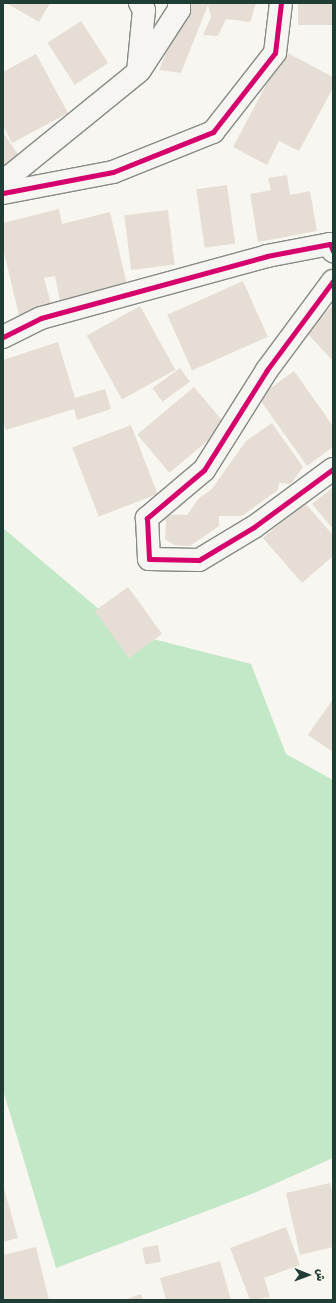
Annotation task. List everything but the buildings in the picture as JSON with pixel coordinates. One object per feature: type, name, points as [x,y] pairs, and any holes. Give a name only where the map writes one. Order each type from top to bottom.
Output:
[{"type":"street","points":[[138,72],[144,10],[140,3]]},
{"type":"street","points":[[3,184],[10,176],[138,72],[179,10],[179,3]]},
{"type":"street","points":[[3,193],[113,172],[213,132],[275,53],[281,3]]},
{"type":"street","points":[[3,336],[41,318],[267,256],[330,244],[333,251]]},
{"type":"street","points":[[333,281],[267,370],[204,470],[147,518],[149,559],[199,560],[254,527],[333,469]]},
{"type":"green space","points":[[3,528],[126,632],[251,664],[286,754],[333,780],[333,1158],[254,1193],[56,1268],[3,1090]]},
{"type":"cycle path","points":[[3,193],[113,172],[213,132],[275,53],[281,3]]},
{"type":"cycle path","points":[[3,337],[41,318],[267,256],[330,244],[333,251]]},
{"type":"cycle path","points":[[333,281],[267,370],[204,470],[147,518],[149,559],[199,560],[254,527],[333,469]]}]
